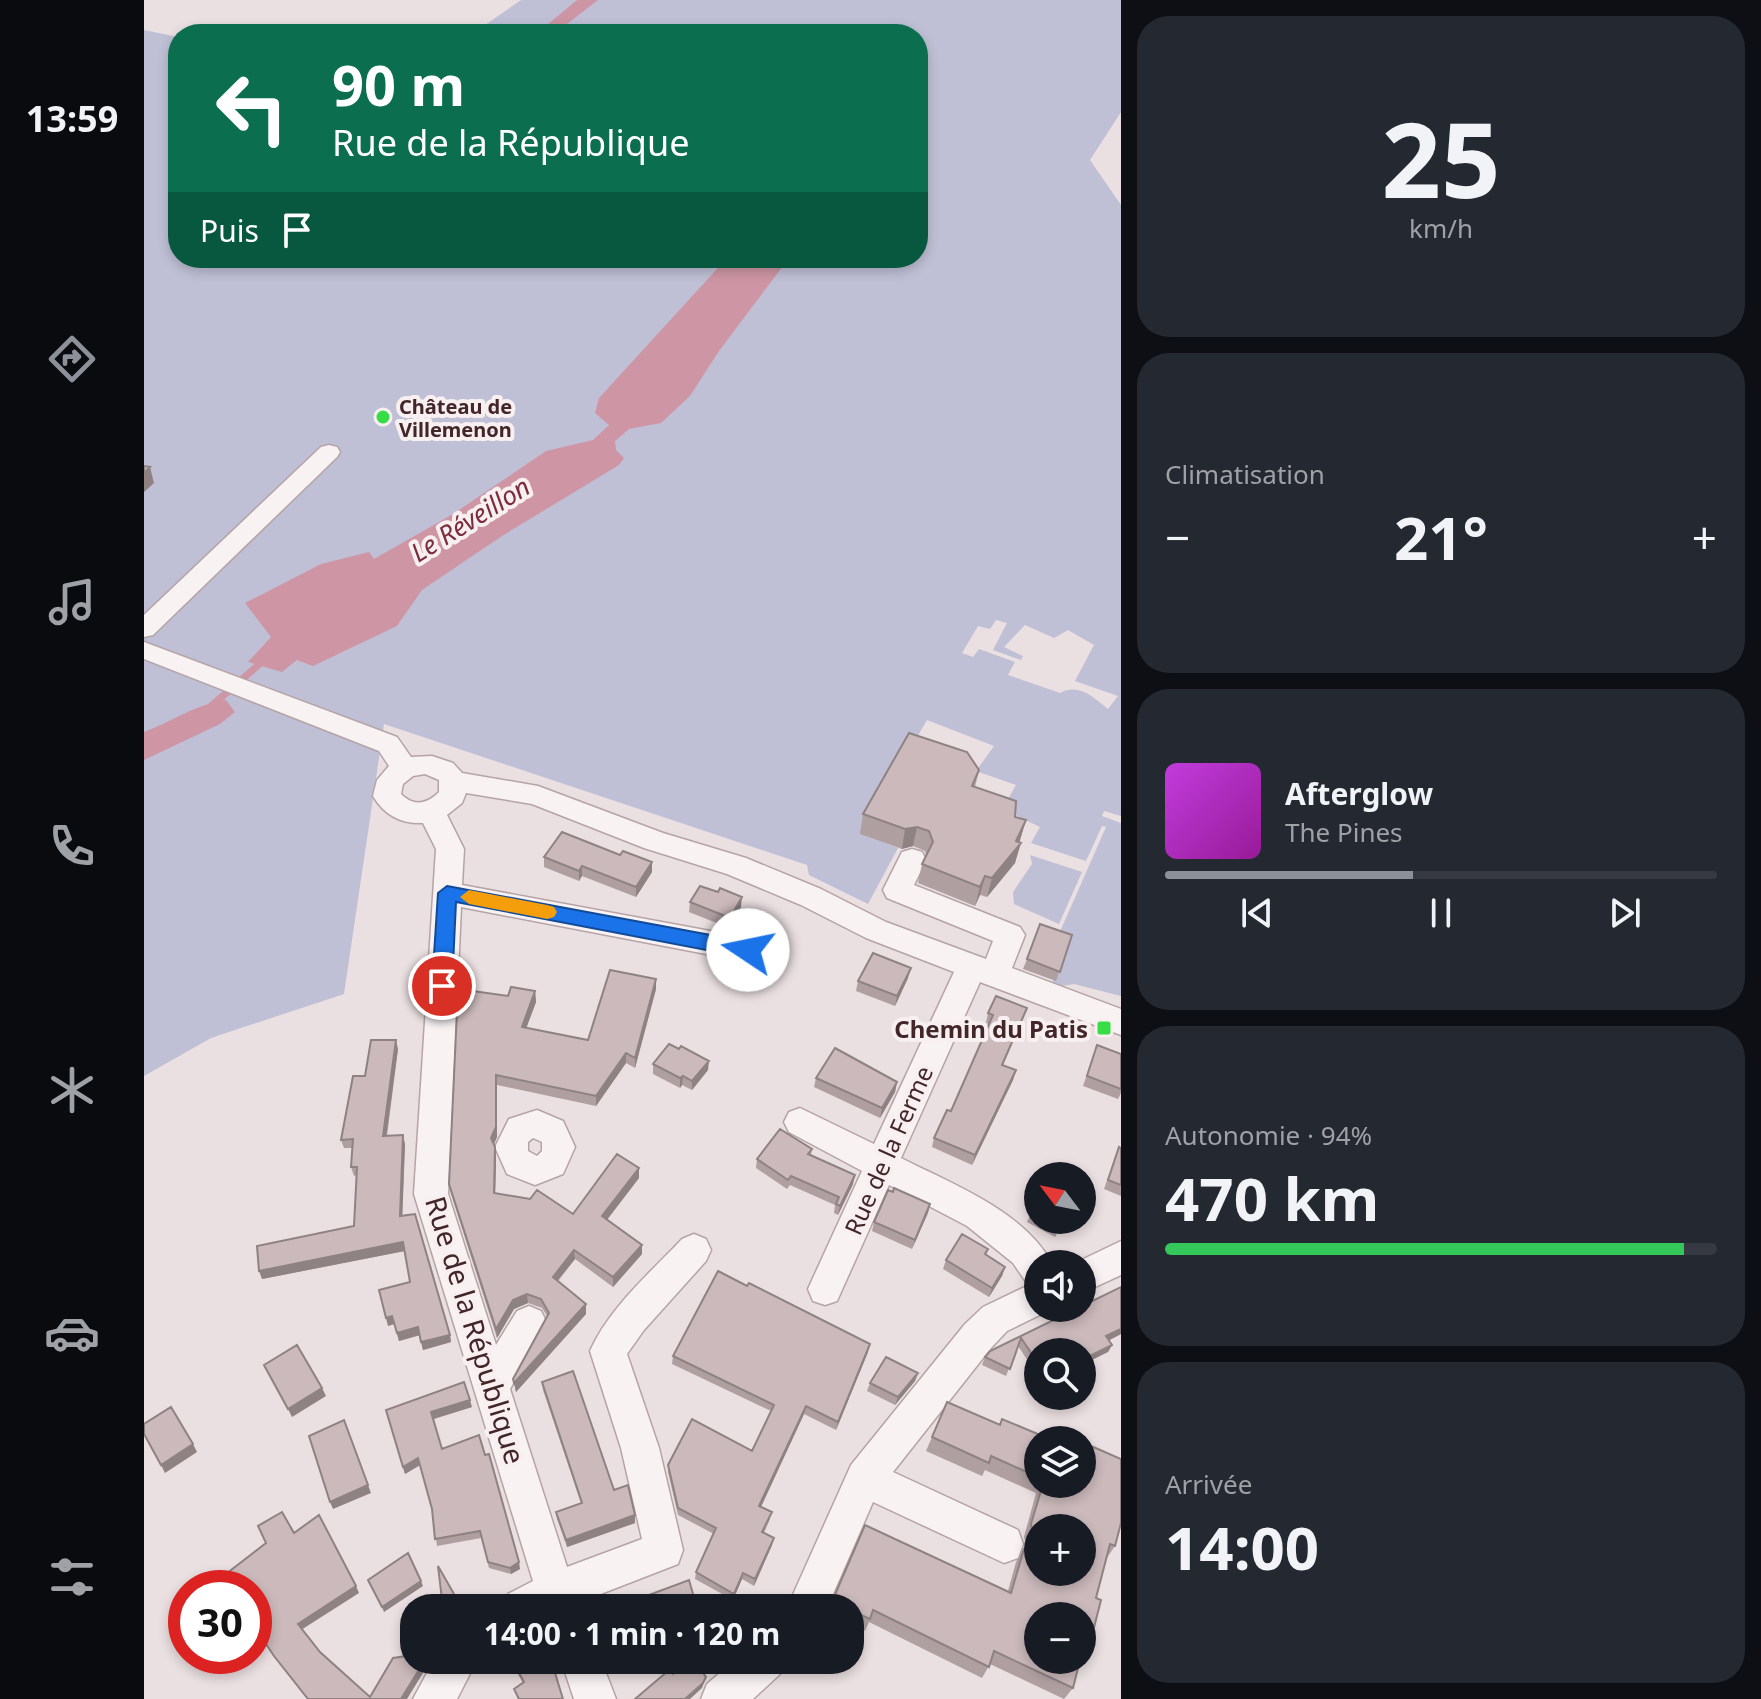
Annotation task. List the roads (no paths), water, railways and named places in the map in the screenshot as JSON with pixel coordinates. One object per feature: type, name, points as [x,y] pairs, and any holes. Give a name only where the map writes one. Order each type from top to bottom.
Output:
[{"type":"street","points":[[144,629],[329,452]]},
{"type":"street","points":[[144,650],[388,744],[405,768]]},
{"type":"street","points":[[435,765],[444,769],[454,782],[455,789],[447,803],[431,812],[399,809],[387,796],[390,780],[405,768],[435,765]]},
{"type":"street","points":[[454,782],[538,796],[654,841],[736,866],[811,897],[876,930],[1121,1022]]},
{"type":"street","name":"Rue de la République","points":[[431,812],[450,849],[431,1194],[492,1385],[545,1594]]},
{"type":"street","name":"Rue de la Ferme","points":[[825,1289],[882,1165],[982,972],[1010,935],[897,890],[912,860]]},
{"type":"street","points":[[447,893],[748,950]]},
{"type":"street","points":[[800,1122],[979,1215],[1024,1251]]},
{"type":"street","points":[[565,1594],[664,1550],[640,1448],[608,1351],[632,1318],[694,1250]]},
{"type":"street","points":[[1096,1270],[1121,1257]]},
{"type":"street","points":[[813,1594],[864,1478],[978,1336],[995,1319],[1024,1305]]},
{"type":"street","points":[[492,1385],[529,1323]]},
{"type":"street","points":[[864,1478],[1004,1544]]},
{"type":"street","points":[[434,1699],[449,1674]]},
{"type":"street","points":[[586,1674],[595,1699]]},
{"type":"street","points":[[722,1699],[750,1674]]},
{"type":"water","points":[[577,0],[598,0],[567,24],[548,24]]},
{"type":"water","points":[[718,268],[781,268],[719,351],[690,396],[661,423],[629,429],[615,441],[616,450],[624,458],[619,465],[502,536],[422,590],[397,626],[313,666],[297,660],[282,672],[248,662],[271,637],[245,603],[321,564],[369,552],[374,559],[453,514],[546,451],[593,440],[609,425],[595,413],[599,398]]},
{"type":"water","points":[[226,700],[235,712],[220,724],[144,760],[144,732],[195,709]]},
{"type":"waterway","name":"Le Réveillon","points":[[209,708],[263,661]]},
{"type":"place","name":"Château de Villemenon","points":[[383,417]]},
{"type":"place","name":"Chemin du Patis","points":[[1104,1028]]}]
